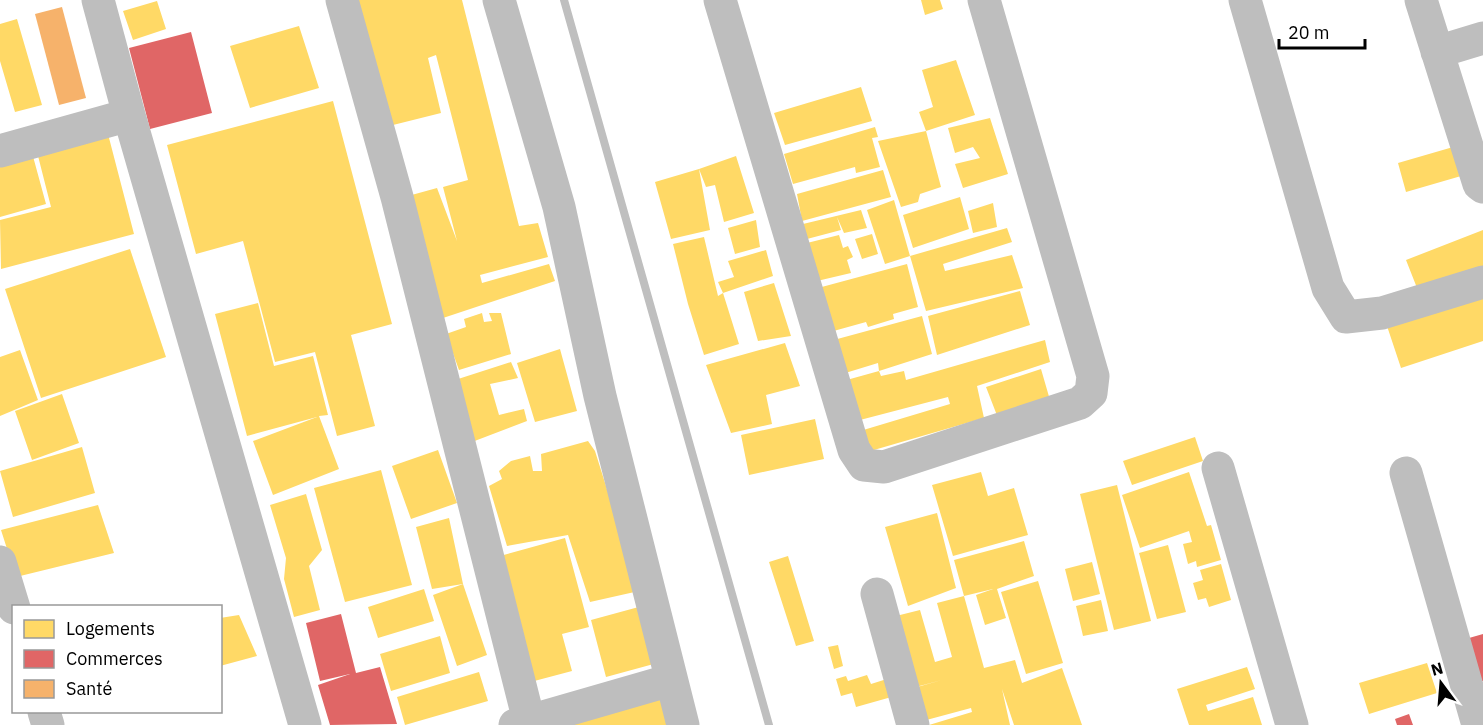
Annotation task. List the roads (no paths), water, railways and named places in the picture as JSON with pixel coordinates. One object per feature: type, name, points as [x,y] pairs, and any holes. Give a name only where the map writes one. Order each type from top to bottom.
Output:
[{"type":"street","points":[[98,0],[304,725]]},
{"type":"street","points":[[342,0],[397,196],[522,723],[670,680]]},
{"type":"street","points":[[499,0],[559,207],[600,396],[683,725]]},
{"type":"street","points":[[720,0],[854,450],[864,465],[884,468],[1080,403],[1092,393],[1093,376],[984,0]]},
{"type":"street","points":[[1245,0],[1328,288],[1346,317],[1382,314],[1483,282]]},
{"type":"street","points":[[1422,0],[1479,184],[1483,187]]},
{"type":"street","points":[[1437,52],[1483,38]]},
{"type":"street","points":[[0,151],[129,115]]},
{"type":"street","points":[[1218,468],[1292,725]]},
{"type":"street","points":[[1406,473],[1478,725]]},
{"type":"street","points":[[0,562],[13,605]]},
{"type":"street","points":[[877,594],[913,725]]},
{"type":"waterway","points":[[564,0],[769,725]]}]
